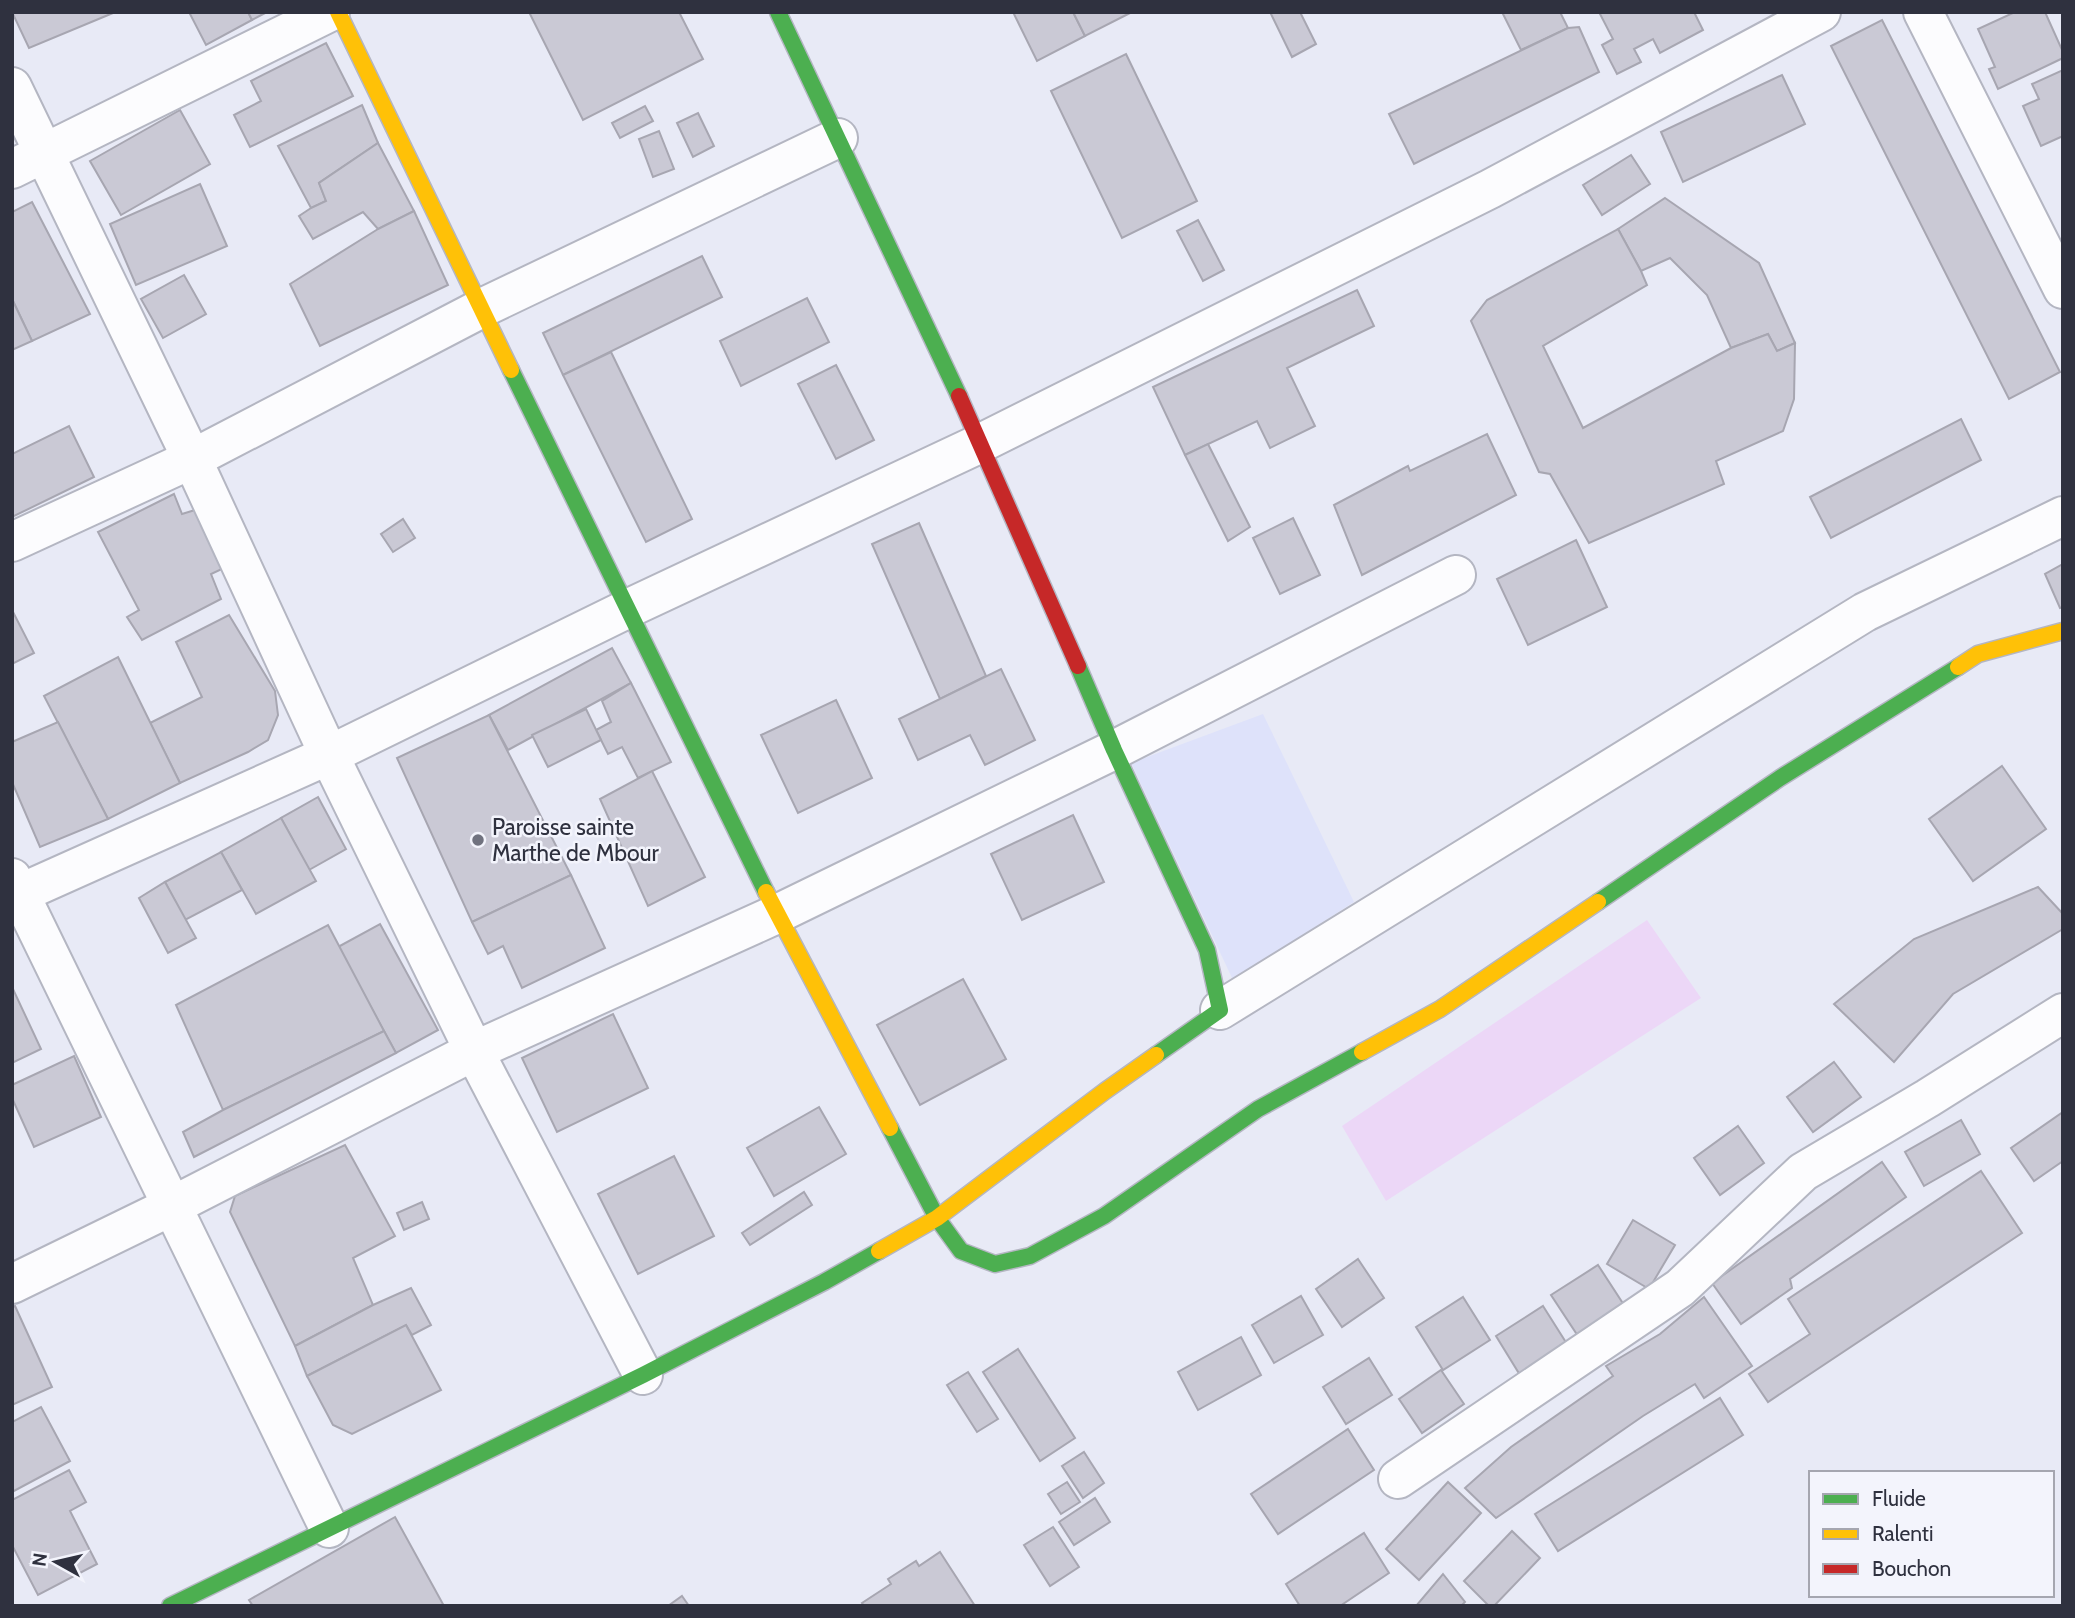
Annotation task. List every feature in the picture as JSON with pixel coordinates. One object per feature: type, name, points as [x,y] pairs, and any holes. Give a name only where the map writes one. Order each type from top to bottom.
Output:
[{"type":"street","points":[[28,161],[330,12]]},
{"type":"street","points":[[338,12],[777,914],[937,1218],[961,1251],[995,1264],[1030,1256],[1104,1216],[1258,1109],[1440,1009],[1780,778],[1978,654],[2063,631]]},
{"type":"street","points":[[778,12],[981,443],[1114,750],[1207,950],[1220,1010]]},
{"type":"street","points":[[329,1528],[15,890],[329,755],[627,609],[981,443],[1490,189],[1821,12]]},
{"type":"street","points":[[1923,12],[2063,289]]},
{"type":"street","points":[[12,87],[28,161],[192,459],[329,755],[474,1051],[643,1375]]},
{"type":"street","points":[[12,542],[192,459],[482,308],[838,138]]},
{"type":"street","points":[[170,1606],[643,1375],[824,1282],[937,1218],[1105,1091],[1220,1010],[1865,612],[2063,516]]},
{"type":"street","points":[[12,1284],[172,1206],[474,1051],[777,914],[1114,750],[1456,575]]},
{"type":"street","points":[[1398,1479],[1680,1288],[1803,1172],[2063,1013]]},
{"type":"shaded area","points":[[1263,714],[1354,902],[1233,980],[1131,763]]},
{"type":"shaded area","points":[[1647,920],[1701,998],[1386,1201],[1342,1126]]},
{"type":"building","points":[[12,12],[113,12],[113,13],[29,48]]},
{"type":"building","points":[[189,12],[248,12],[252,20],[206,45]]},
{"type":"building","points":[[248,12],[267,12],[252,20]]},
{"type":"building","points":[[529,12],[679,12],[703,59],[583,120]]},
{"type":"building","points":[[1013,12],[1073,12],[1085,36],[1037,61]]},
{"type":"building","points":[[1073,12],[1132,12],[1085,36]]},
{"type":"building","points":[[1270,12],[1300,12],[1316,44],[1292,57]]},
{"type":"building","points":[[1502,12],[1560,12],[1568,28],[1521,50]]},
{"type":"building","points":[[1599,12],[1694,12],[1703,30],[1660,53],[1653,39],[1634,49],[1641,62],[1617,74],[1602,45],[1613,39]]},
{"type":"building","points":[[2015,12],[2045,12],[2063,52],[2063,58],[1998,89],[1989,69],[1995,67],[1978,29]]},
{"type":"building","points":[[1882,20],[2060,372],[2009,399],[1831,46]]},
{"type":"building","points":[[1579,27],[1599,72],[1414,164],[1389,114],[1568,28]]},
{"type":"building","points":[[326,43],[353,96],[250,147],[234,115],[261,101],[251,81]]},
{"type":"building","points":[[1126,54],[1197,201],[1122,238],[1051,91]]},
{"type":"building","points":[[2063,70],[2063,136],[2041,146],[2023,106],[2039,99],[2032,84]]},
{"type":"building","points":[[1782,75],[1805,124],[1683,182],[1661,132]]},
{"type":"building","points":[[362,105],[378,143],[319,183],[326,201],[311,208],[278,146]]},
{"type":"building","points":[[645,106],[653,121],[620,138],[612,123]]},
{"type":"building","points":[[180,110],[210,164],[121,215],[90,161]]},
{"type":"building","points":[[698,113],[714,146],[693,157],[677,123]]},
{"type":"building","points":[[659,131],[674,169],[653,177],[639,139]]},
{"type":"building","points":[[378,143],[414,211],[378,229],[363,212],[313,239],[299,216],[326,201],[319,183]]},
{"type":"building","points":[[1631,155],[1650,184],[1602,215],[1583,185]]},
{"type":"building","points":[[200,184],[227,246],[136,285],[110,224]]},
{"type":"building","points":[[1665,198],[1759,263],[1795,343],[1777,351],[1768,334],[1731,348],[1707,295],[1670,258],[1641,271],[1618,229]]},
{"type":"building","points":[[32,202],[90,314],[32,341],[12,299],[12,212]]},
{"type":"building","points":[[414,211],[448,285],[320,346],[290,284],[378,229]]},
{"type":"building","points":[[1198,220],[1224,270],[1203,281],[1177,231]]},
{"type":"building","points":[[1618,229],[1647,285],[1543,346],[1583,428],[1731,348],[1768,334],[1777,351],[1795,343],[1794,399],[1783,431],[1716,461],[1724,484],[1589,543],[1550,474],[1539,472],[1471,321],[1487,300]]},
{"type":"building","points":[[702,256],[722,297],[563,375],[543,333]]},
{"type":"building","points":[[184,275],[206,314],[163,338],[141,299]]},
{"type":"building","points":[[1357,290],[1374,326],[1287,368],[1315,426],[1270,448],[1257,421],[1185,455],[1153,387]]},
{"type":"building","points":[[807,298],[829,342],[741,386],[720,341]]},
{"type":"building","points":[[12,299],[32,341],[12,350]]},
{"type":"building","points":[[611,352],[692,519],[646,542],[563,375]]},
{"type":"building","points":[[836,365],[874,440],[836,459],[798,384]]},
{"type":"building","points":[[1961,419],[1981,460],[1831,538],[1810,497]]},
{"type":"building","points":[[69,426],[94,477],[12,517],[12,454]]},
{"type":"building","points":[[1487,434],[1516,495],[1362,575],[1334,505],[1408,466],[1410,471]]},
{"type":"building","points":[[1208,444],[1250,527],[1228,541],[1185,455]]},
{"type":"building","points":[[174,494],[182,514],[195,510],[224,568],[211,574],[221,599],[142,640],[127,617],[139,610],[98,532]]},
{"type":"building","points":[[1293,518],[1320,575],[1280,594],[1253,538]]},
{"type":"building","points":[[403,519],[415,538],[393,552],[381,534]]},
{"type":"building","points":[[919,523],[986,676],[940,699],[872,544]]},
{"type":"building","points":[[1576,540],[1607,607],[1528,645],[1497,579]]},
{"type":"building","points":[[2063,564],[2063,607],[2060,608],[2045,574]]},
{"type":"building","points":[[12,610],[34,653],[12,664]]},
{"type":"building","points":[[229,615],[275,691],[278,715],[268,740],[180,783],[150,723],[202,697],[176,642]]},
{"type":"building","points":[[612,648],[631,683],[508,750],[489,715]]},
{"type":"building","points":[[118,657],[180,783],[108,819],[44,696]]},
{"type":"building","points":[[1001,669],[1035,740],[985,765],[970,735],[918,760],[899,719]]},
{"type":"building","points":[[631,683],[671,762],[638,778],[622,747],[608,754],[596,730],[611,722],[602,701]]},
{"type":"building","points":[[836,700],[872,778],[798,813],[761,735]]},
{"type":"building","points":[[586,709],[601,740],[548,767],[532,735]]},
{"type":"building","points":[[489,715],[571,875],[472,922],[397,758]]},
{"type":"building","points":[[58,722],[108,819],[40,847],[12,782],[12,742]]},
{"type":"building","points":[[2002,766],[2046,829],[1973,881],[1929,819]]},
{"type":"building","points":[[652,771],[705,877],[648,906],[600,799]]},
{"type":"building","points":[[318,797],[346,849],[309,870],[281,818]]},
{"type":"building","points":[[1073,815],[1104,882],[1022,920],[991,854]]},
{"type":"building","points":[[281,818],[316,881],[256,914],[221,852]]},
{"type":"building","points":[[221,852],[242,890],[185,920],[165,882]]},
{"type":"building","points":[[571,875],[605,948],[522,988],[503,946],[488,954],[472,922]]},
{"type":"building","points":[[165,882],[196,938],[168,953],[139,898]]},
{"type":"building","points":[[2038,887],[2063,914],[2063,929],[1953,994],[1894,1062],[1834,1004],[1914,939]]},
{"type":"building","points":[[380,924],[438,1030],[396,1053],[338,947]]},
{"type":"building","points":[[328,925],[384,1031],[223,1110],[176,1005]]},
{"type":"building","points":[[963,979],[1006,1059],[920,1105],[877,1025]]},
{"type":"building","points":[[12,987],[41,1049],[12,1063]]},
{"type":"building","points":[[613,1014],[648,1088],[557,1132],[522,1058]]},
{"type":"building","points":[[384,1031],[396,1053],[194,1157],[183,1132]]},
{"type":"building","points":[[74,1056],[101,1117],[34,1147],[12,1098],[12,1085]]},
{"type":"building","points":[[1834,1062],[1861,1097],[1813,1132],[1787,1097]]},
{"type":"building","points":[[819,1107],[846,1154],[774,1196],[747,1148]]},
{"type":"building","points":[[2063,1112],[2063,1161],[2034,1181],[2011,1148]]},
{"type":"building","points":[[1961,1120],[1980,1154],[1924,1186],[1905,1152]]},
{"type":"building","points":[[1738,1126],[1764,1163],[1720,1195],[1694,1158]]},
{"type":"building","points":[[345,1145],[395,1236],[353,1258],[373,1305],[295,1346],[230,1212],[235,1196]]},
{"type":"building","points":[[674,1156],[714,1236],[638,1274],[598,1194]]},
{"type":"building","points":[[1882,1162],[1906,1197],[1790,1279],[1792,1288],[1741,1324],[1712,1283]]},
{"type":"building","points":[[1981,1171],[2022,1233],[1768,1402],[1749,1374],[1810,1334],[1788,1299]]},
{"type":"building","points":[[804,1192],[812,1205],[750,1245],[742,1233]]},
{"type":"building","points":[[422,1202],[429,1219],[404,1230],[397,1213]]},
{"type":"building","points":[[1633,1220],[1675,1245],[1649,1289],[1607,1264]]},
{"type":"building","points":[[1358,1259],[1384,1298],[1342,1327],[1316,1289]]},
{"type":"building","points":[[1598,1265],[1624,1305],[1578,1336],[1551,1295]]},
{"type":"building","points":[[411,1288],[431,1325],[412,1335],[406,1325],[307,1376],[295,1346]]},
{"type":"building","points":[[1301,1296],[1323,1335],[1274,1363],[1252,1325]]},
{"type":"building","points":[[1463,1297],[1490,1340],[1443,1370],[1416,1327]]},
{"type":"building","points":[[1704,1297],[1752,1366],[1704,1398],[1695,1384],[1643,1416],[1496,1518],[1465,1488],[1511,1447],[1613,1376],[1606,1366],[1660,1334]]},
{"type":"building","points":[[15,1306],[52,1387],[12,1405],[12,1307]]},
{"type":"building","points":[[1543,1306],[1567,1344],[1520,1375],[1496,1336]]},
{"type":"building","points":[[406,1325],[441,1390],[352,1434],[333,1425],[307,1376]]},
{"type":"building","points":[[1241,1337],[1261,1375],[1198,1410],[1178,1372]]},
{"type":"building","points":[[1018,1349],[1075,1438],[1040,1461],[983,1372]]},
{"type":"building","points":[[1369,1358],[1392,1395],[1346,1424],[1323,1387]]},
{"type":"building","points":[[1441,1370],[1464,1404],[1422,1433],[1399,1399]]},
{"type":"building","points":[[968,1372],[998,1419],[977,1432],[947,1385]]},
{"type":"building","points":[[1720,1398],[1743,1435],[1558,1551],[1535,1514]]},
{"type":"building","points":[[41,1407],[70,1461],[12,1492],[12,1422]]},
{"type":"building","points":[[1348,1429],[1374,1470],[1278,1534],[1251,1494]]},
{"type":"building","points":[[1084,1452],[1104,1483],[1083,1498],[1062,1466]]},
{"type":"building","points":[[69,1470],[86,1502],[70,1511],[97,1564],[38,1595],[12,1545],[12,1500]]},
{"type":"building","points":[[1067,1482],[1080,1502],[1061,1514],[1048,1494]]},
{"type":"building","points":[[1448,1482],[1481,1513],[1419,1580],[1386,1549]]},
{"type":"building","points":[[1095,1498],[1110,1522],[1074,1545],[1059,1522]]},
{"type":"building","points":[[395,1517],[444,1606],[253,1606],[249,1600]]},
{"type":"building","points":[[1053,1527],[1079,1567],[1050,1586],[1024,1545]]},
{"type":"building","points":[[1512,1531],[1540,1558],[1494,1606],[1489,1606],[1464,1581]]},
{"type":"building","points":[[1364,1533],[1389,1573],[1340,1606],[1300,1606],[1286,1584]]},
{"type":"building","points":[[940,1552],[975,1606],[864,1606],[862,1603],[891,1584],[888,1579],[916,1561],[919,1566]]},
{"type":"building","points":[[1443,1574],[1465,1602],[1461,1606],[1416,1606]]},
{"type":"building","points":[[682,1596],[689,1606],[668,1606]]},
{"type":"traffic: fast","points":[[778,12],[959,396]]},
{"type":"traffic: fast","points":[[511,370],[766,892]]},
{"type":"traffic: fast","points":[[1078,666],[1207,950],[1220,1010],[1156,1055]]},
{"type":"traffic: fast","points":[[1598,902],[1780,778],[1958,667]]},
{"type":"traffic: fast","points":[[890,1128],[937,1218],[961,1251],[995,1264],[1030,1256],[1104,1216],[1258,1109],[1362,1052]]},
{"type":"traffic: fast","points":[[170,1606],[643,1375],[879,1251]]},
{"type":"traffic: slow","points":[[338,12],[511,370]]},
{"type":"traffic: slow","points":[[1958,667],[1978,654],[2063,631]]},
{"type":"traffic: slow","points":[[766,892],[890,1128]]},
{"type":"traffic: slow","points":[[1362,1052],[1440,1009],[1598,902]]},
{"type":"traffic: slow","points":[[879,1251],[937,1218],[1156,1055]]},
{"type":"traffic: jam","points":[[959,396],[1078,666]]},
{"type":"place","name":"Paroisse sainte Marthe de Mbour","points":[[478,840]]}]
